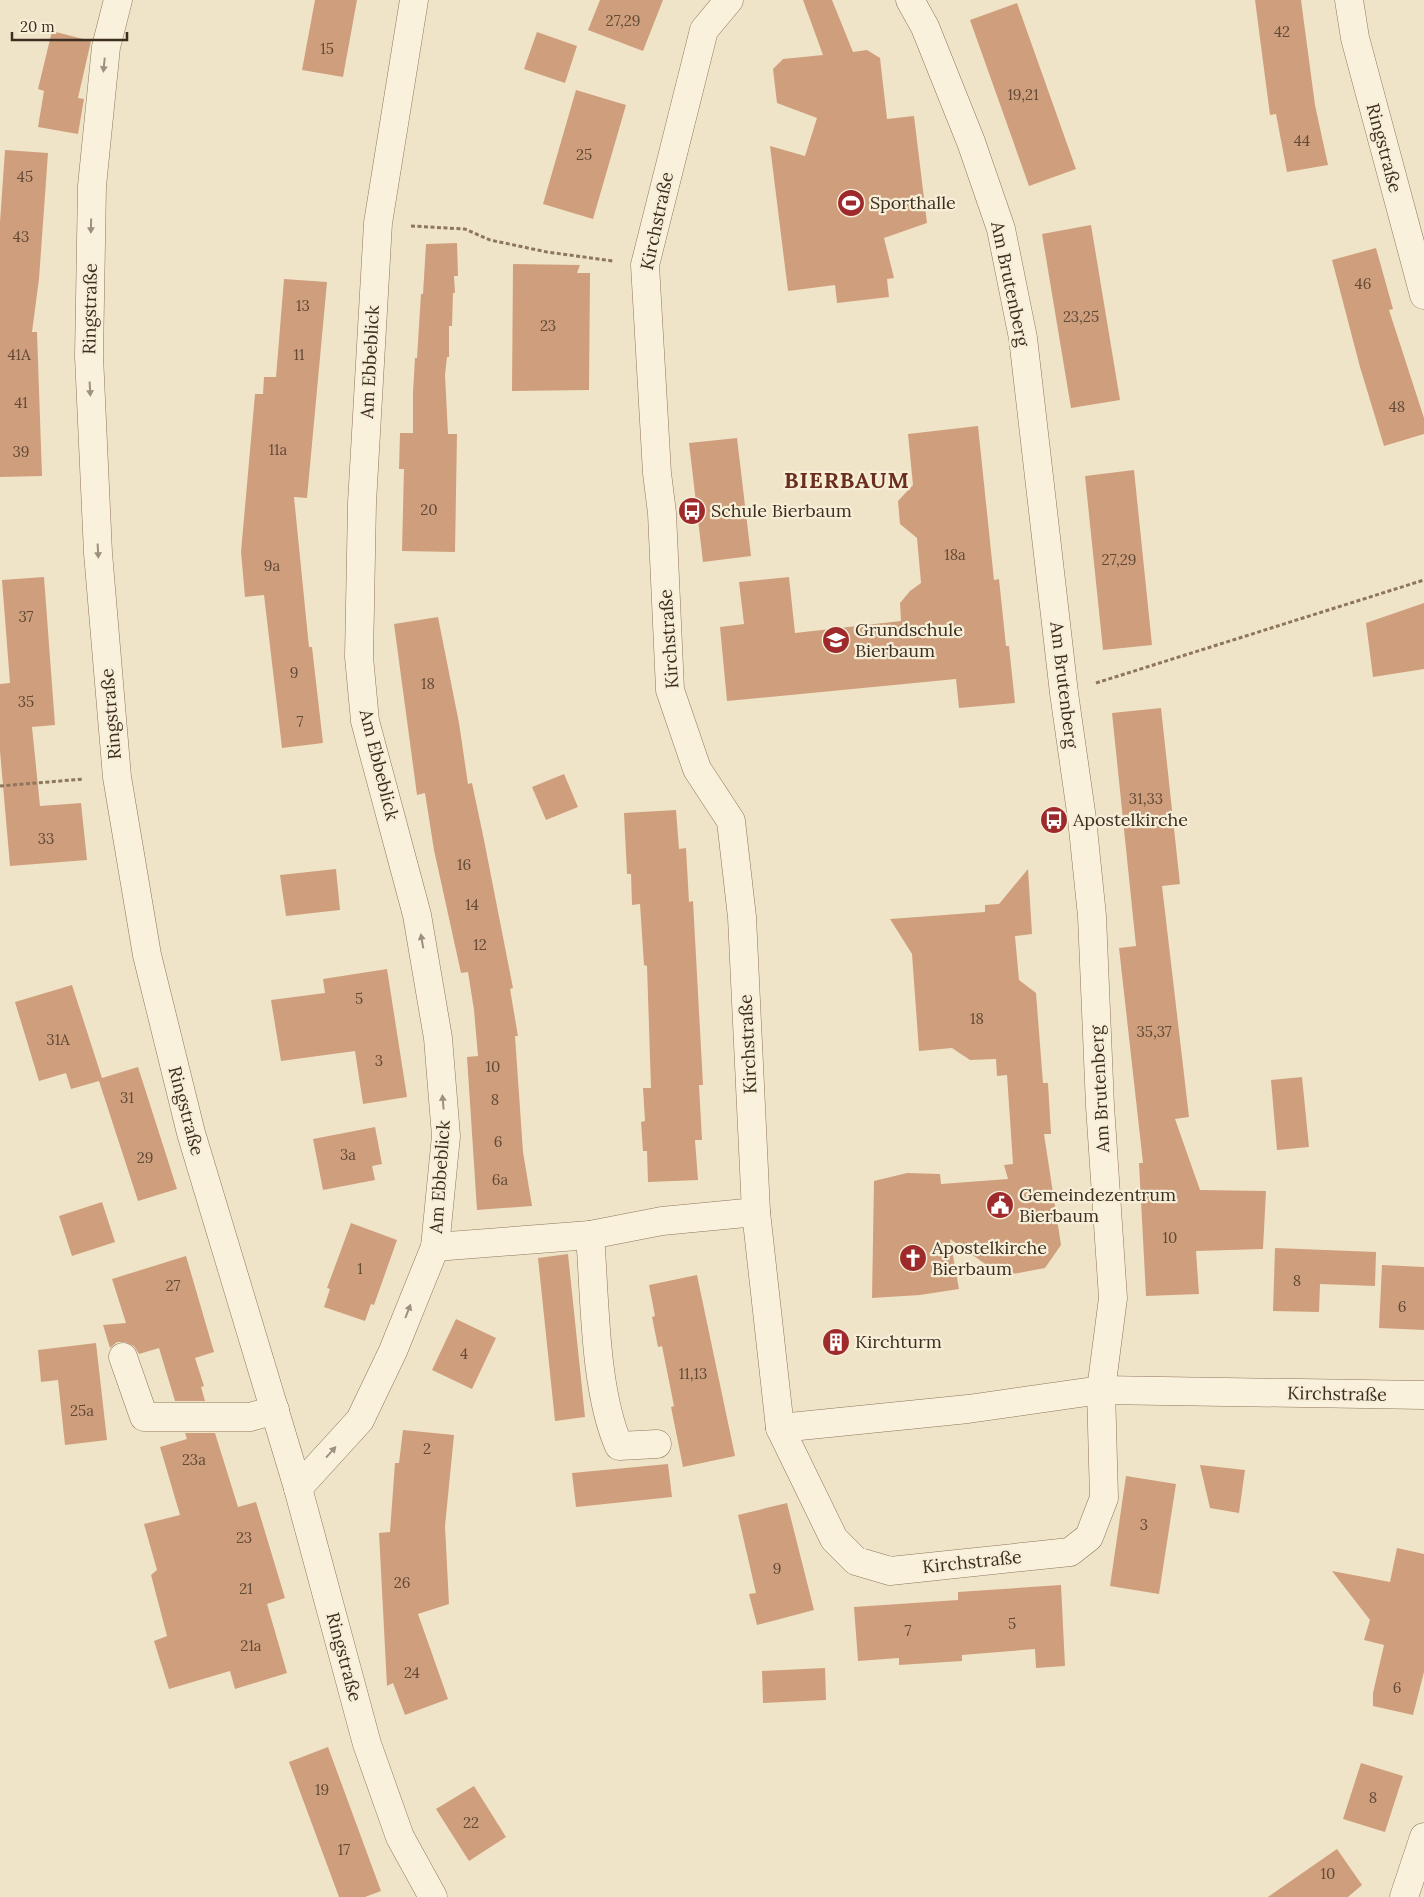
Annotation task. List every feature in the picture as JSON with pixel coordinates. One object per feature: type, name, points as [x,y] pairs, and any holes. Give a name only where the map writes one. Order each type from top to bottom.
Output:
[{"type":"street","name":"Ringstraße","points":[[118,0],[106,47],[92,186],[89,356],[98,553],[117,777],[147,955],[190,1133],[298,1488],[367,1744],[400,1837],[433,1897]]},
{"type":"street","name":"Am Ebbeblick","points":[[298,1488],[360,1420],[393,1351],[420,1281],[436,1247],[446,1136],[438,1038],[417,915],[365,721],[359,656],[362,503],[378,224],[414,0]]},
{"type":"street","name":"Kirchstraße","points":[[729,0],[704,30],[644,265],[657,473],[662,513],[670,690],[697,768],[731,821],[742,917],[756,1212],[780,1428],[834,1540],[856,1561],[890,1571],[1070,1552],[1089,1537],[1104,1498],[1101,1390]]},
{"type":"street","name":"Am Brutenberg","points":[[910,0],[925,27],[964,124],[1001,229],[1023,338],[1064,693],[1082,819],[1092,916],[1100,1106],[1113,1298],[1101,1390]]},
{"type":"street","name":"Ringstraße","points":[[1349,0],[1355,38],[1424,295]]},
{"type":"street","points":[[436,1247],[590,1235],[662,1221],[756,1212]]},
{"type":"street","points":[[590,1235],[598,1352],[610,1426],[619,1446],[657,1444]]},
{"type":"street","points":[[123,1357],[144,1417],[250,1417],[275,1410]]},
{"type":"street","name":"Kirchstraße","points":[[780,1428],[968,1409],[1101,1390],[1424,1395]]},
{"type":"street","points":[[1404,1897],[1424,1837]]},
{"type":"path","points":[[378,224],[465,229],[490,240],[547,252],[644,265]]},
{"type":"path","points":[[1064,693],[1424,580]]},
{"type":"path","points":[[0,786],[117,777]]},
{"type":"building","points":[[315,0],[357,0],[343,77],[302,70]]},
{"type":"building","points":[[600,0],[663,0],[643,51],[588,30]]},
{"type":"building","name":"Sporthalle","points":[[803,0],[832,0],[853,52],[867,50],[880,58],[887,119],[914,116],[927,223],[884,238],[894,278],[887,279],[889,297],[837,303],[835,285],[788,291],[770,146],[805,156],[817,118],[777,103],[773,69],[783,59],[823,55]]},
{"type":"building","points":[[1255,0],[1301,0],[1315,105],[1328,165],[1287,172],[1276,114],[1270,115]]},
{"type":"building","points":[[1017,3],[1076,169],[1029,186],[970,20]]},
{"type":"building","points":[[52,31],[91,41],[78,98],[84,99],[78,134],[38,127],[44,91],[38,89]]},
{"type":"building","points":[[537,32],[577,46],[565,83],[524,69]]},
{"type":"building","points":[[576,90],[626,105],[593,219],[543,204]]},
{"type":"building","points":[[5,150],[48,153],[39,279],[32,332],[37,332],[42,476],[0,477],[0,222]]},
{"type":"building","points":[[1091,225],[1120,400],[1071,408],[1042,234]]},
{"type":"building","points":[[457,243],[458,276],[454,276],[455,293],[453,293],[452,326],[449,326],[449,357],[447,357],[445,375],[448,434],[457,434],[455,552],[402,551],[404,469],[399,469],[400,433],[413,433],[415,358],[417,358],[426,244]]},
{"type":"building","points":[[1376,248],[1393,309],[1389,310],[1424,418],[1424,434],[1384,446],[1360,367],[1332,260]]},
{"type":"building","points":[[513,264],[580,265],[577,273],[590,273],[589,390],[512,391]]},
{"type":"building","points":[[284,279],[327,282],[307,498],[294,497],[309,647],[312,647],[323,743],[282,748],[264,595],[245,597],[241,552],[255,394],[263,394],[264,377],[276,377]]},
{"type":"building","points":[[978,426],[994,580],[999,579],[1006,646],[1009,646],[1015,703],[959,708],[956,679],[727,701],[720,627],[744,624],[739,582],[789,577],[795,633],[901,621],[900,603],[910,591],[921,583],[917,538],[900,524],[898,501],[913,485],[908,434]]},
{"type":"building","points":[[737,438],[751,556],[703,562],[689,443]]},
{"type":"building","points":[[1134,470],[1152,645],[1103,650],[1085,476]]},
{"type":"building","points":[[44,577],[55,725],[32,727],[40,806],[81,803],[87,860],[10,866],[0,751],[0,684],[10,683],[2,580]]},
{"type":"building","points":[[1424,603],[1424,669],[1373,677],[1366,623]]},
{"type":"building","points":[[438,617],[459,723],[468,784],[472,783],[513,988],[510,989],[518,1036],[515,1036],[523,1152],[532,1206],[477,1210],[467,1057],[478,1056],[474,1010],[468,972],[461,973],[434,850],[425,793],[417,795],[394,624]]},
{"type":"building","points":[[1161,708],[1180,884],[1162,886],[1189,1117],[1175,1119],[1200,1190],[1266,1191],[1263,1249],[1196,1251],[1199,1294],[1146,1296],[1139,1163],[1143,1163],[1119,948],[1136,946],[1112,713]]},
{"type":"building","points":[[564,774],[578,807],[546,820],[532,787]]},
{"type":"building","points":[[676,810],[679,849],[686,848],[689,902],[693,901],[703,1085],[699,1085],[702,1140],[695,1140],[698,1180],[648,1182],[647,1151],[643,1151],[641,1122],[645,1121],[643,1088],[651,1088],[647,966],[644,965],[640,904],[632,905],[631,874],[627,874],[624,813]]},
{"type":"building","points":[[336,869],[340,910],[286,916],[280,875]]},
{"type":"building","points":[[1028,869],[1032,934],[1015,936],[1019,980],[1036,993],[1043,1083],[1048,1083],[1051,1134],[1044,1134],[1061,1245],[1045,1268],[1002,1276],[950,1239],[959,1289],[920,1295],[872,1298],[874,1181],[907,1173],[940,1174],[941,1184],[1008,1179],[1004,1165],[1013,1164],[1007,1075],[997,1076],[996,1059],[970,1060],[952,1048],[919,1051],[912,954],[890,919],[985,912],[985,905],[999,904]]},
{"type":"building","points":[[387,969],[407,1097],[363,1104],[355,1051],[281,1061],[271,1000],[325,993],[323,979]]},
{"type":"building","points":[[72,985],[102,1078],[138,1067],[177,1189],[138,1201],[99,1081],[71,1089],[66,1073],[39,1081],[15,1002]]},
{"type":"building","points":[[1302,1077],[1309,1147],[1277,1150],[1271,1080]]},
{"type":"building","points":[[375,1127],[382,1164],[372,1166],[375,1180],[323,1190],[313,1139]]},
{"type":"building","points":[[102,1202],[115,1242],[72,1256],[59,1216]]},
{"type":"building","points":[[351,1223],[397,1240],[374,1305],[371,1304],[365,1321],[324,1307],[330,1289],[327,1288]]},
{"type":"building","points":[[1275,1248],[1376,1252],[1375,1286],[1320,1284],[1319,1312],[1273,1311]]},
{"type":"building","points":[[568,1254],[585,1417],[555,1421],[538,1258]]},
{"type":"building","points":[[186,1256],[214,1352],[195,1358],[204,1386],[201,1387],[205,1401],[175,1401],[159,1348],[139,1354],[134,1346],[125,1342],[117,1342],[110,1348],[103,1325],[126,1323],[112,1279]]},
{"type":"building","points":[[1382,1265],[1424,1267],[1424,1330],[1379,1328]]},
{"type":"building","points":[[697,1275],[735,1456],[683,1467],[671,1407],[674,1406],[662,1346],[658,1347],[652,1317],[655,1316],[649,1285]]},
{"type":"building","points":[[456,1319],[496,1338],[472,1389],[432,1370]]},
{"type":"building","points":[[96,1343],[107,1440],[65,1445],[58,1380],[41,1382],[38,1350]]},
{"type":"building","points":[[403,1430],[454,1435],[445,1526],[449,1604],[418,1614],[448,1699],[405,1715],[393,1683],[387,1686],[379,1533],[390,1532],[395,1463],[399,1463]]},
{"type":"building","points":[[185,1433],[215,1433],[238,1507],[256,1502],[285,1598],[267,1604],[287,1673],[235,1689],[230,1671],[169,1689],[154,1641],[167,1636],[151,1575],[157,1570],[144,1524],[180,1515],[160,1447],[187,1439]]},
{"type":"building","points":[[668,1464],[672,1497],[576,1507],[572,1473]]},
{"type":"building","points":[[1200,1465],[1245,1470],[1239,1513],[1210,1508]]},
{"type":"building","points":[[1126,1476],[1176,1484],[1159,1594],[1110,1586]]},
{"type":"building","points":[[787,1503],[814,1610],[757,1625],[749,1594],[756,1593],[738,1515]]},
{"type":"building","points":[[1397,1548],[1424,1554],[1424,1672],[1413,1715],[1373,1706],[1373,1693],[1384,1645],[1364,1640],[1370,1620],[1332,1571],[1390,1582]]},
{"type":"building","points":[[1061,1585],[1065,1666],[1036,1668],[1035,1649],[962,1655],[962,1661],[899,1665],[899,1658],[858,1661],[854,1607],[958,1600],[958,1592]]},
{"type":"building","points":[[825,1668],[826,1700],[763,1703],[762,1671]]},
{"type":"building","points":[[328,1747],[381,1891],[365,1897],[339,1897],[289,1762]]},
{"type":"building","points":[[1361,1763],[1403,1776],[1385,1832],[1343,1819]]},
{"type":"building","points":[[474,1786],[506,1837],[469,1861],[436,1809]]},
{"type":"building","points":[[1337,1849],[1362,1885],[1348,1897],[1268,1897]]},
{"type":"place","name":"Sporthalle","points":[[851,203]]},
{"type":"place","name":"Schule Bierbaum","points":[[692,511]]},
{"type":"place","name":"Grundschule Bierbaum","points":[[836,640]]},
{"type":"place","name":"Apostelkirche","points":[[1054,820]]},
{"type":"place","name":"Gemeindezentrum Bierbaum","points":[[1000,1205]]},
{"type":"place","name":"Apostelkirche Bierbaum","points":[[913,1258]]},
{"type":"place","name":"Kirchturm","points":[[836,1342]]},
{"type":"district","name":"BIERBAUM","points":[[847,480]]}]
